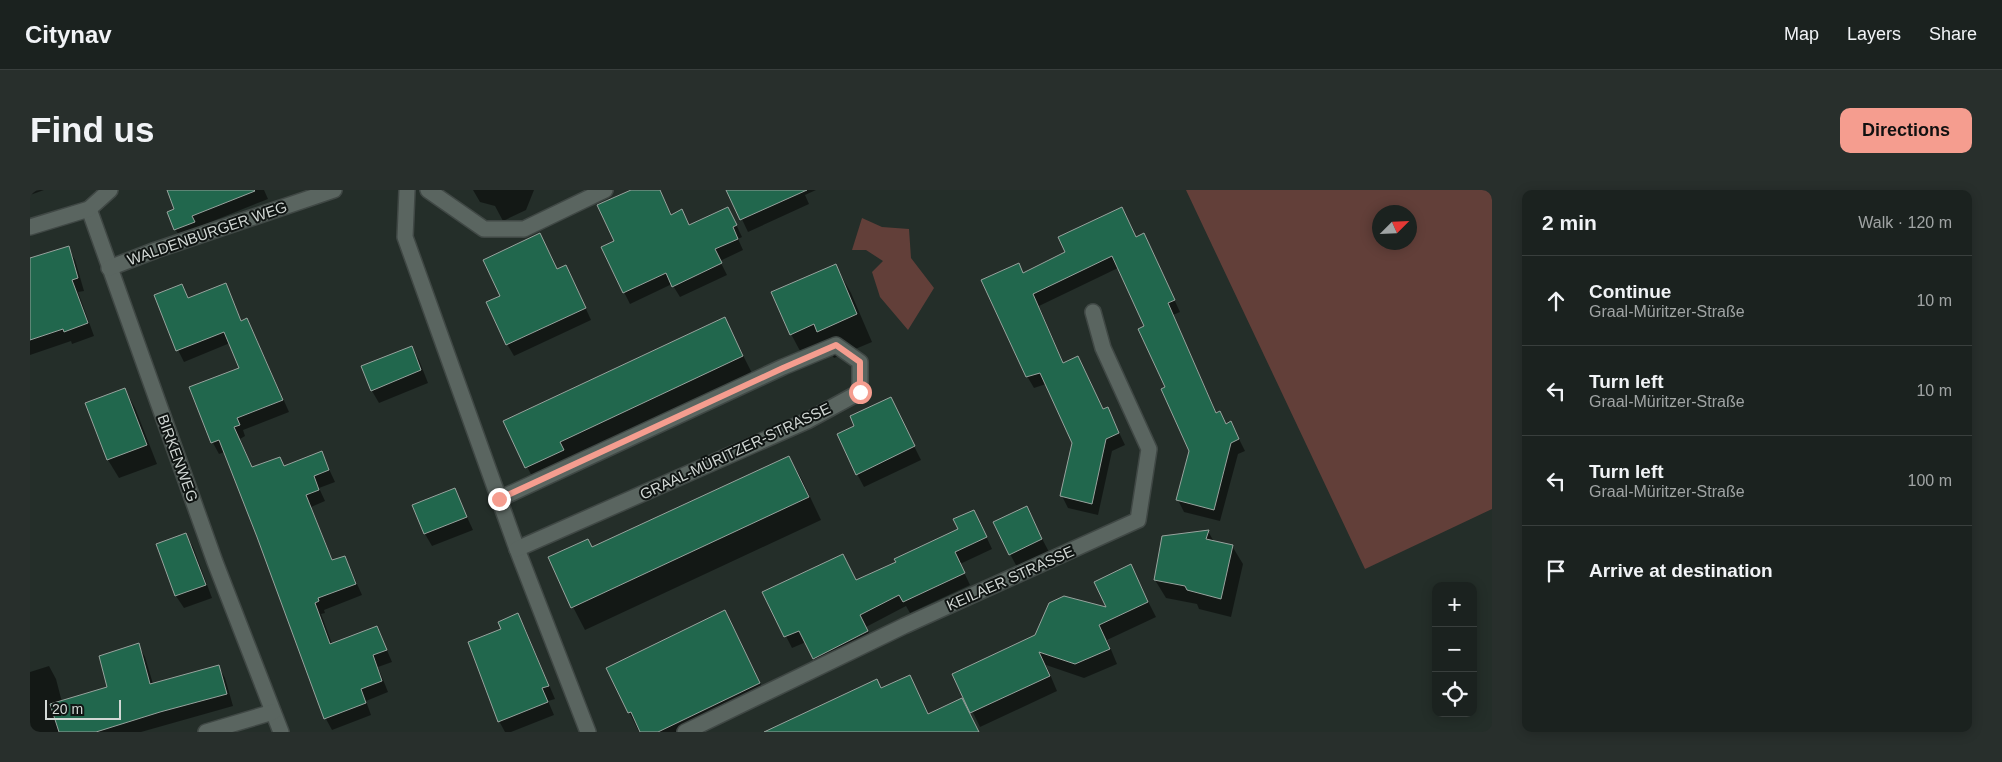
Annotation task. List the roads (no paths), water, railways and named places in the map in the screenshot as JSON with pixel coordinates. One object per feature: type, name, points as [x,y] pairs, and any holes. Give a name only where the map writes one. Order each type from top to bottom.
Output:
[{"type":"street","points":[[30,227],[89,209],[110,190]]},
{"type":"street","name":"WALDENBURGER WEG","points":[[109,268],[156,250],[334,190]]},
{"type":"street","points":[[407,190],[404,237],[517,549],[588,732]]},
{"type":"street","points":[[428,190],[484,229],[524,229],[605,190]]},
{"type":"street","name":"BIRKENWEG","points":[[89,209],[215,562],[281,732]]},
{"type":"street","name":"KEILAER STRASSE","points":[[685,732],[904,626],[1138,520],[1149,448],[1103,348],[1093,312]]},
{"type":"street","name":"GRAAL-MÜRITZER-STRASSE","points":[[499,499],[836,345],[860,362],[860,392],[807,420],[517,549]]},
{"type":"street","points":[[206,732],[273,712]]}]
